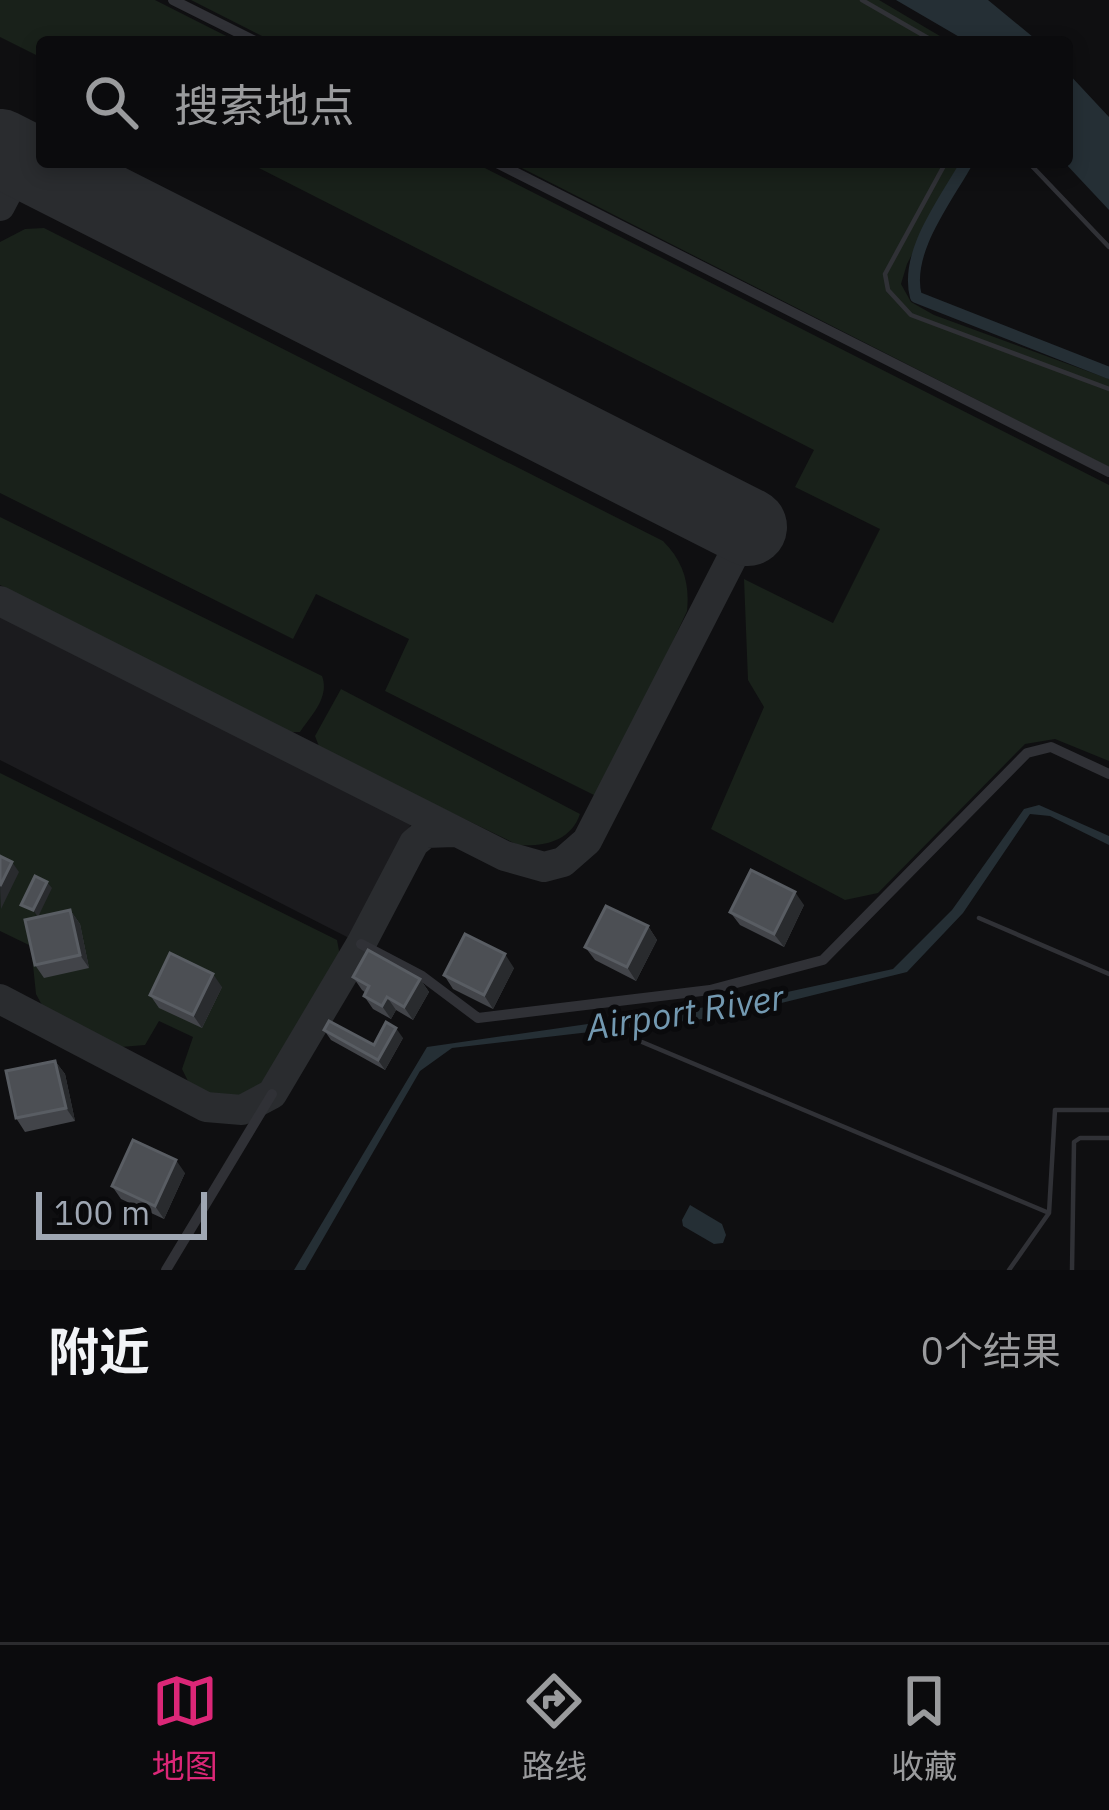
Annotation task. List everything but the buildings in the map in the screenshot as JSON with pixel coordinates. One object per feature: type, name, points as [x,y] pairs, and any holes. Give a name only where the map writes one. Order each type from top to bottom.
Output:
[{"type":"street","points":[[173,0],[245,36]]},
{"type":"street","points":[[507,168],[1109,472]]},
{"type":"street","points":[[361,944],[422,976],[478,1018],[710,990],[823,959],[1027,753],[1051,747],[1109,774]]},
{"type":"street","points":[[166,1270],[272,1094]]},
{"type":"lane","points":[[862,0],[925,36]]},
{"type":"lane","points":[[943,168],[884,274],[888,290],[920,319],[1109,389]]},
{"type":"lane","points":[[1034,168],[1109,247]]},
{"type":"lane","points":[[979,918],[1109,974]]},
{"type":"lane","points":[[643,1042],[1049,1213]]},
{"type":"lane","points":[[1009,1270],[1049,1213],[1054,1110],[1109,1109]]},
{"type":"lane","points":[[1072,1270],[1074,1142],[1109,1138]]},
{"type":"shaded area","points":[[0,0],[155,0],[226,36],[36,36],[36,55],[0,37]]},
{"type":"shaded area","points":[[191,0],[879,0],[940,36],[262,36]]},
{"type":"shaded area","points":[[259,168],[485,168],[1109,485],[1109,761],[1055,739],[1025,744],[878,893],[845,900],[711,829],[764,707],[748,680],[744,579],[833,623],[880,529],[795,487],[814,450]]},
{"type":"shaded area","points":[[522,168],[957,168],[901,284],[911,302],[934,315],[1109,379],[1109,467]]},
{"type":"shaded area","points":[[44,228],[663,541],[684,573],[687,611],[600,798],[385,691],[409,639],[316,594],[293,639],[0,493],[0,242],[25,229]]},
{"type":"shaded area","points":[[0,517],[322,676],[318,706],[300,732],[290,732],[0,585]]},
{"type":"shaded area","points":[[0,601],[417,813],[351,939],[0,760]]},
{"type":"shaded area","points":[[341,689],[580,814],[576,823],[555,840],[518,845],[320,749],[315,736]]},
{"type":"shaded area","points":[[0,773],[337,940],[340,956],[271,1076],[241,1095],[211,1094],[189,1083],[182,1069],[193,1037],[159,1021],[145,1045],[121,1047],[43,1007],[36,994],[31,946],[0,931]]},
{"type":"water","points":[[896,0],[988,0],[1032,36],[958,36]]},
{"type":"water","points":[[1073,78],[1109,117],[1109,210],[1070,168]]},
{"type":"water","points":[[1039,805],[1109,836],[1109,845],[1050,816],[1030,814],[963,913],[907,972],[728,1016],[452,1048],[420,1071],[305,1270],[294,1270],[427,1047],[741,1002],[893,969],[952,910],[1024,809]]},
{"type":"water","points":[[690,1205],[722,1224],[723,1243],[714,1244],[683,1226]]},
{"type":"waterway","name":"Airport River","points":[[963,168],[921,245],[914,280],[916,297],[1109,373]]},
{"type":"taxiway","points":[[0,206],[24,160]]},
{"type":"taxiway","points":[[0,601],[505,856],[544,867],[563,862],[587,841],[748,527]]},
{"type":"taxiway","points":[[0,999],[206,1107],[242,1110],[272,1094],[361,944],[414,843],[426,833],[454,832]]},
{"type":"runway","points":[[0,148],[36,166]]},
{"type":"runway","points":[[39,168],[748,527]]}]
